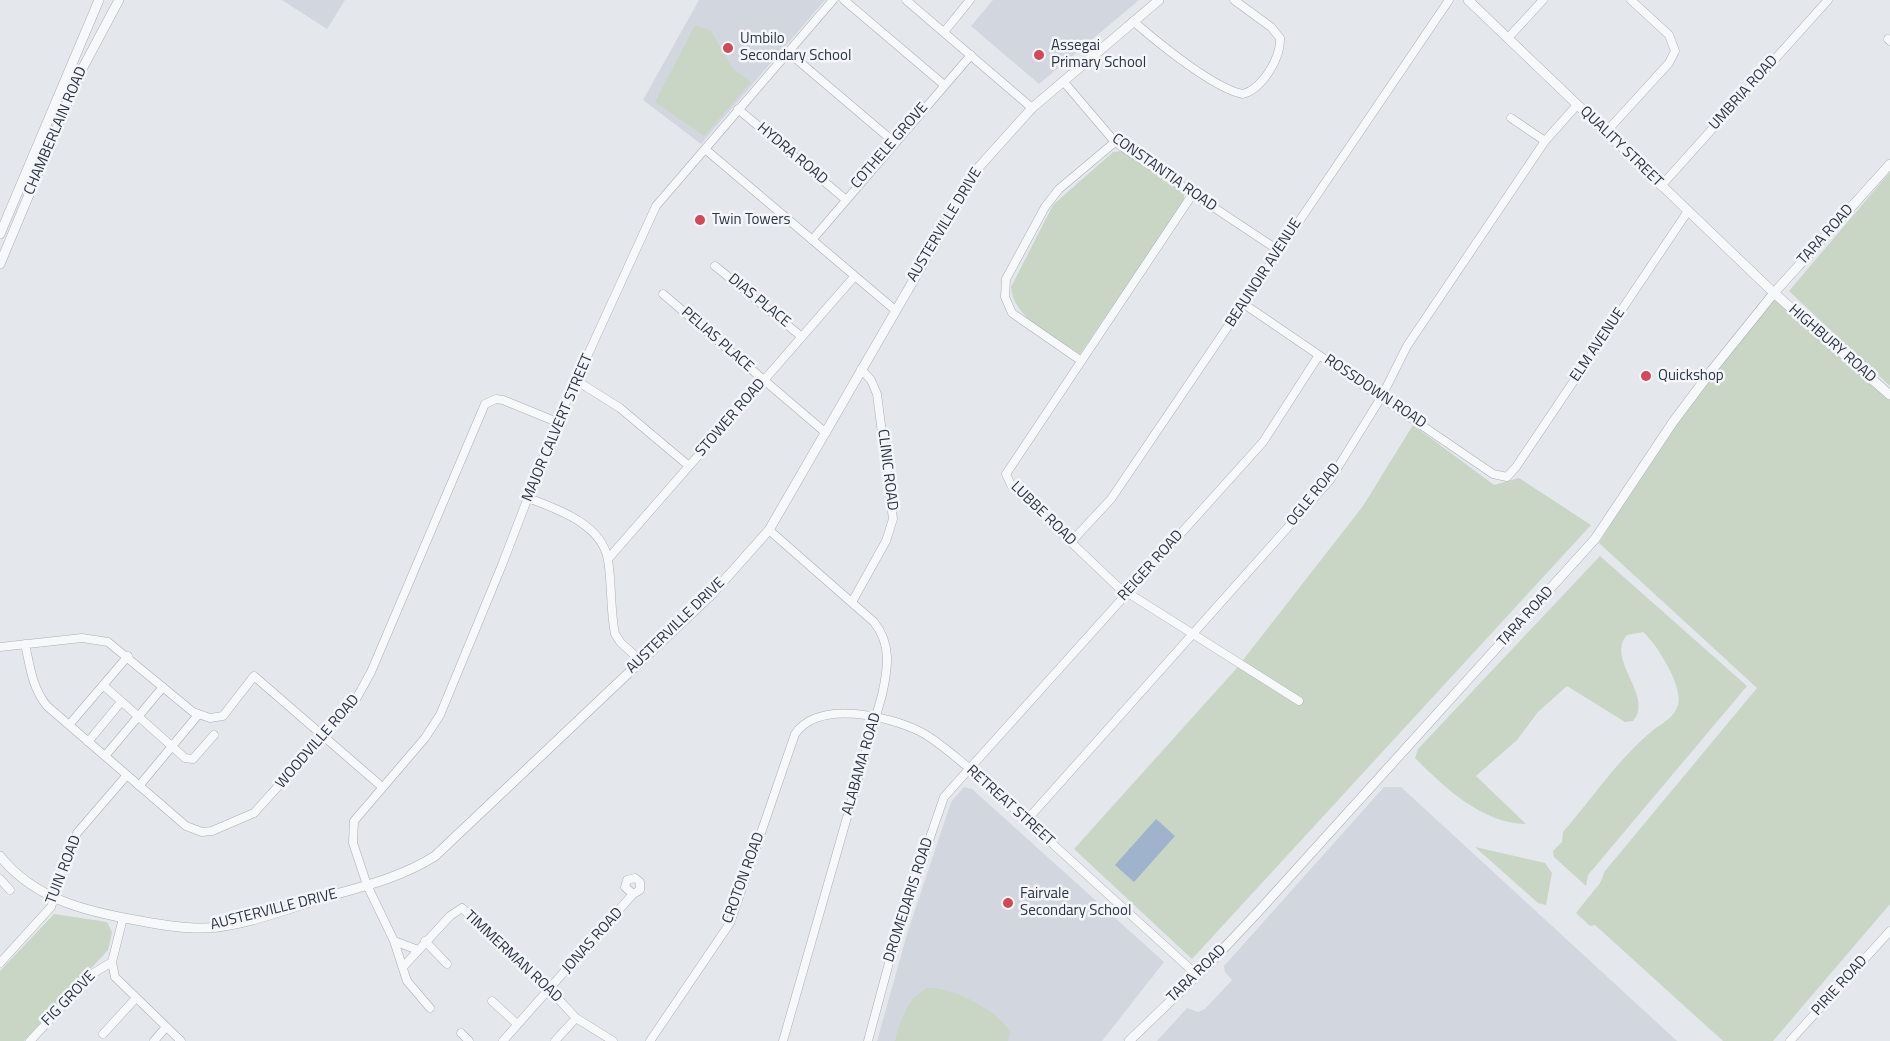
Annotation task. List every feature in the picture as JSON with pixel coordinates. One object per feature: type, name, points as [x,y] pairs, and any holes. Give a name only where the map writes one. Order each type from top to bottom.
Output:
[{"type":"street","name":"CHAMBERLAIN ROAD","points":[[0,234],[99,0]]},
{"type":"street","name":"CHAMBERLAIN ROAD","points":[[0,264],[80,73],[119,0]]},
{"type":"street","name":"MAJOR CALVERT STREET","points":[[430,1008],[407,981],[394,941],[367,885],[353,843],[352,831],[359,813],[425,738],[440,715],[557,422],[650,216],[662,198],[833,0]]},
{"type":"street","points":[[844,0],[943,84]]},
{"type":"street","points":[[906,0],[1032,108]]},
{"type":"street","points":[[944,32],[970,0]]},
{"type":"street","name":"AUSTERVILLE DRIVE","points":[[0,856],[18,875],[55,898],[123,918],[188,928],[225,925],[367,885],[408,871],[448,846],[711,594],[769,530],[979,167],[1032,108],[1159,0]]},
{"type":"street","points":[[1133,21],[1189,64],[1228,89],[1243,93],[1261,82],[1278,52],[1280,38],[1271,27],[1234,0]]},
{"type":"street","name":"BEAUNOIR AVENUE","points":[[1072,541],[1111,500],[1449,0]]},
{"type":"street","name":"QUALITY STREET","points":[[1468,0],[1774,293]]},
{"type":"street","points":[[1508,38],[1543,0]]},
{"type":"street","points":[[1605,132],[1669,63],[1675,51],[1670,35],[1631,0]]},
{"type":"street","name":"UMBRIA ROAD","points":[[1661,186],[1828,0]]},
{"type":"street","points":[[92,17],[105,23]]},
{"type":"street","points":[[788,52],[894,142]]},
{"type":"street","name":"COTHELE GROVE","points":[[812,240],[943,84],[971,55]]},
{"type":"street","name":"CONSTANTIA ROAD","points":[[1063,81],[1115,142],[1278,250]]},
{"type":"street","name":"OGLE ROAD","points":[[1026,821],[1191,633],[1320,493],[1382,396],[1407,346],[1545,141],[1577,105]]},
{"type":"street","name":"HYDRA ROAD","points":[[738,109],[845,199]]},
{"type":"street","points":[[1511,118],[1545,141]]},
{"type":"street","points":[[1080,360],[1012,313],[1008,307],[1004,288],[1008,271],[1051,198],[1115,142]]},
{"type":"street","points":[[705,149],[895,310]]},
{"type":"street","name":"TARA ROAD","points":[[1129,1041],[1257,913],[1595,539],[1673,422],[1774,293],[1890,164]]},
{"type":"street","name":"LUBBE ROAD","points":[[1192,195],[1006,474],[1011,485],[1117,586],[1299,701]]},
{"type":"street","name":"ELM AVENUE","points":[[1506,477],[1516,467],[1688,211]]},
{"type":"street","name":"DIAS PLACE","points":[[715,266],[802,337]]},
{"type":"street","name":"STOWER ROAD","points":[[608,559],[854,277]]},
{"type":"street","name":"HIGHBURY ROAD","points":[[1774,293],[1890,395]]},
{"type":"street","name":"PELIAS PLACE","points":[[663,294],[826,433]]},
{"type":"street","name":"ROSSDOWN ROAD","points":[[1244,304],[1382,396],[1493,474],[1506,477]]},
{"type":"street","name":"REIGER ROAD","points":[[969,768],[1263,442],[1319,355]]},
{"type":"street","name":"CLINIC ROAD","points":[[852,602],[886,541],[893,519],[877,394],[871,380],[861,369]]},
{"type":"street","points":[[577,381],[620,408],[689,466]]},
{"type":"street","name":"WOODVILLE ROAD","points":[[26,644],[38,695],[69,725],[191,830],[202,832],[224,829],[262,806],[325,736],[363,688],[485,404],[496,399],[503,400],[557,422]]},
{"type":"street","points":[[528,498],[577,519],[601,543],[608,559],[615,634],[621,643],[641,661]]},
{"type":"street","name":"ALABAMA ROAD","points":[[769,530],[874,622],[887,647],[887,675],[783,1041]]},
{"type":"street","points":[[0,647],[96,638],[108,642],[198,715],[210,718],[223,716],[254,676],[381,786]]},
{"type":"street","points":[[69,725],[128,657]]},
{"type":"street","points":[[103,685],[185,758],[192,759],[214,735]]},
{"type":"street","points":[[105,756],[164,687]]},
{"type":"street","points":[[88,741],[121,702]]},
{"type":"street","points":[[139,786],[198,715]]},
{"type":"street","name":"RETREAT STREET","points":[[795,734],[809,719],[820,716],[876,716],[921,732],[969,768],[1197,975]]},
{"type":"street","name":"CROTON ROAD","points":[[650,1041],[730,922],[795,734]]},
{"type":"street","name":"DROMEDARIS ROAD","points":[[868,1041],[897,933],[939,809],[949,790],[969,768]]},
{"type":"street","name":"TUIN ROAD","points":[[0,963],[40,921],[55,898],[77,833],[127,775]]},
{"type":"street","points":[[0,879],[10,890]]},
{"type":"street","name":"JONAS ROAD","points":[[502,1041],[633,894]]},
{"type":"street","name":"TIMMERMAN ROAD","points":[[402,967],[455,911],[462,908],[549,989],[576,1018],[613,1041]]},
{"type":"street","points":[[123,918],[112,962],[116,977],[181,1041]]},
{"type":"street","name":"PIRIE ROAD","points":[[1790,1041],[1890,931]]},
{"type":"street","points":[[394,941],[418,950]]},
{"type":"street","points":[[425,941],[447,964]]},
{"type":"street","name":"FIG GROVE","points":[[30,1041],[92,974],[112,962]]},
{"type":"street","points":[[104,1034],[136,998]]},
{"type":"street","points":[[492,1001],[517,1024]]},
{"type":"street","points":[[555,1041],[576,1018]]},
{"type":"street","points":[[154,1041],[166,1027]]},
{"type":"street","points":[[461,1033],[469,1041]]},
{"type":"shaded area","points":[[282,0],[345,0],[327,29]]},
{"type":"shaded area","name":"Umbilo Secondary School","points":[[699,0],[825,0],[701,144],[643,100]]},
{"type":"shaded area","name":"Assegai Primary School","points":[[993,0],[1139,0],[1039,84],[971,26]]},
{"type":"shaded area","name":"Fairvale Secondary School","points":[[964,787],[972,789],[1164,962],[1102,1041],[877,1041],[908,931],[951,802]]},
{"type":"shaded area","points":[[1384,787],[1401,787],[1677,1041],[1157,1041],[1187,1008],[1198,1012],[1205,1009],[1232,980],[1225,972],[1224,966]]},
{"type":"green space","points":[[695,25],[711,31],[733,69],[751,82],[704,136],[655,102]]},
{"type":"green space","points":[[1121,151],[1184,193],[1184,201],[1080,354],[1027,318],[1019,309],[1011,287],[1053,205],[1113,152]]},
{"type":"green space","points":[[1890,172],[1890,386],[1789,291]]},
{"type":"green space","points":[[1774,293],[1890,396],[1890,904],[1773,1041],[1723,1041],[1595,925],[1590,926],[1576,913],[1600,883],[1605,871],[1757,688],[1599,543],[1672,424]]},
{"type":"green space","points":[[1413,425],[1494,485],[1519,478],[1591,525],[1192,959],[1074,849],[1236,669],[1363,506]]},
{"type":"green space","points":[[1600,556],[1747,686],[1588,875],[1586,886],[1554,857],[1553,851],[1562,842],[1563,832],[1617,767],[1640,742],[1671,717],[1678,705],[1677,688],[1668,667],[1643,632],[1627,635],[1622,645],[1625,666],[1638,701],[1638,711],[1633,721],[1625,722],[1567,686],[1538,712],[1517,740],[1476,776],[1526,824],[1495,818],[1480,811],[1452,792],[1415,758],[1418,749]]},
{"type":"green space","points":[[1475,847],[1545,863],[1552,873],[1546,905],[1538,903]]},
{"type":"green space","points":[[54,914],[107,922],[112,932],[108,950],[24,1041],[0,1041],[0,971]]},
{"type":"green space","points":[[928,988],[950,991],[985,1008],[996,1016],[1010,1032],[1008,1041],[895,1041],[902,1018],[910,1003]]},
{"type":"water","points":[[1156,819],[1175,836],[1134,882],[1115,865]]},
{"type":"place","name":"Umbilo Secondary School","points":[[728,48]]},
{"type":"place","name":"Assegai Primary School","points":[[1039,55]]},
{"type":"place","name":"Twin Towers","points":[[700,220]]},
{"type":"place","name":"Quickshop","points":[[1646,376]]},
{"type":"place","name":"Fairvale Secondary School","points":[[1008,903]]}]
